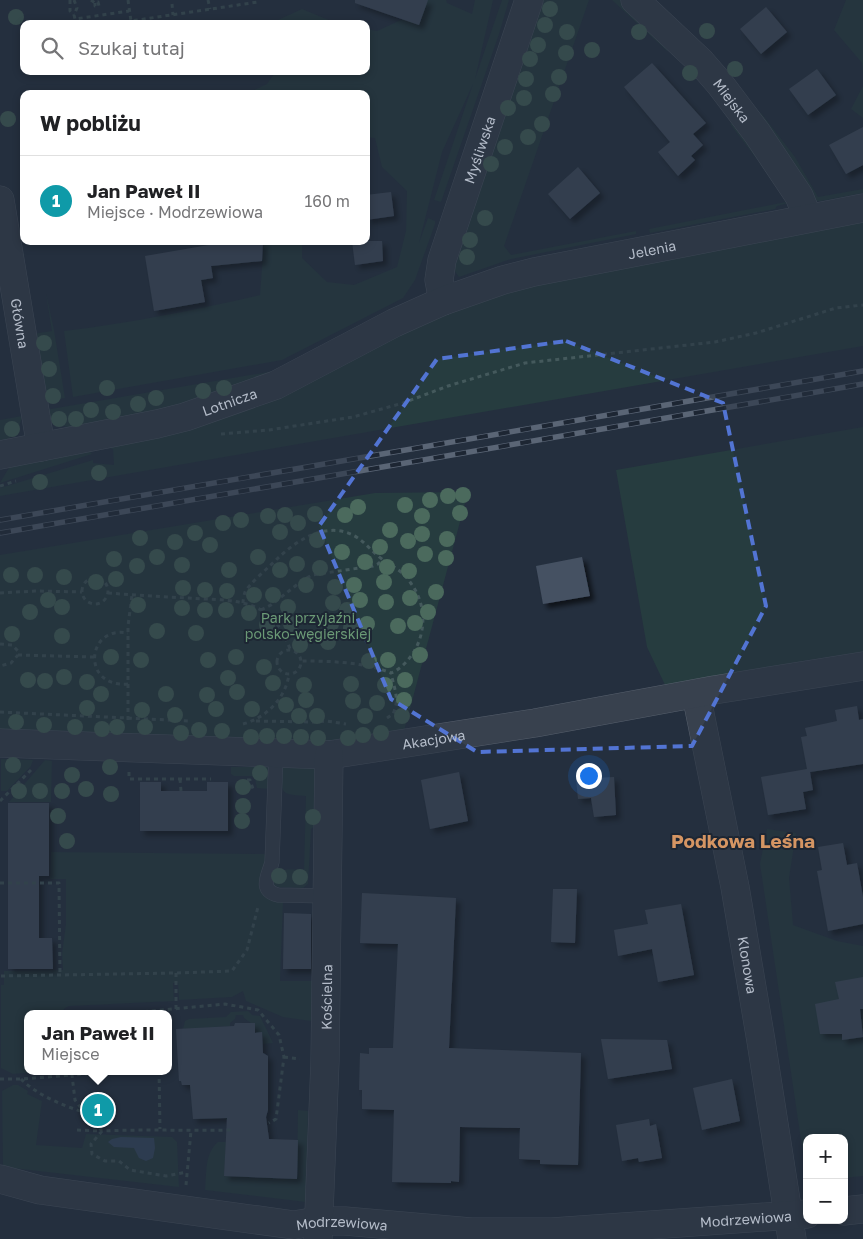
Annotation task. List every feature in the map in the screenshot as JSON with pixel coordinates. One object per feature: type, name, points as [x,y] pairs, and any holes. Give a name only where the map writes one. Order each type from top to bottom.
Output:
[{"type":"street","name":"Myśliwska","points":[[443,301],[440,280],[442,260],[529,0]]},
{"type":"street","name":"Miejska","points":[[635,0],[700,61],[720,84],[799,196],[808,218]]},
{"type":"street","name":"Główna","points":[[0,200],[41,447]]},
{"type":"street","name":"Jelenia","points":[[443,301],[503,280],[534,272],[863,208]]},
{"type":"street","name":"Lotnicza","points":[[0,455],[185,417],[276,385],[394,323],[443,301]]},
{"type":"street","name":"Akacjowa","points":[[0,744],[276,754],[329,754],[535,723],[863,666]]},
{"type":"street","name":"Klonowa","points":[[696,694],[735,887],[796,1223]]},
{"type":"street","name":"Kościelna","points":[[318,1230],[325,1062],[329,754]]},
{"type":"street","name":"Modrzewiowa","points":[[0,1179],[40,1190],[294,1225],[318,1230],[345,1221],[471,1232],[510,1233],[796,1223]]},
{"type":"street","points":[[848,1211],[863,1209]]},
{"type":"lane","points":[[276,754],[272,862],[267,877],[267,886],[271,892],[278,895],[327,896]]},
{"type":"path","points":[[72,0],[70,11],[75,19],[129,11]]},
{"type":"path","points":[[72,0],[77,8],[74,15]]},
{"type":"path","points":[[128,0],[131,20]]},
{"type":"path","points":[[208,0],[210,10]]},
{"type":"path","points":[[138,20],[210,10],[258,2],[258,0]]},
{"type":"path","points":[[172,4],[173,15]]},
{"type":"path","points":[[214,436],[269,430],[353,417],[403,403],[448,386],[525,363],[715,342],[756,333],[786,322],[836,308],[863,305]]},
{"type":"path","points":[[243,603],[246,590],[284,552],[299,540],[317,532],[334,530],[350,534],[398,568],[417,593],[423,615],[423,629],[413,652],[402,666],[391,673]]},
{"type":"path","points":[[261,610],[271,605],[303,580],[312,576],[373,566],[383,559]]},
{"type":"path","points":[[96,578],[107,585],[108,593],[103,601],[95,604],[86,600],[82,592],[87,580],[96,578]]},
{"type":"path","points":[[0,593],[35,591],[82,592]]},
{"type":"path","points":[[108,593],[223,600],[243,603],[261,610],[276,622],[283,632],[290,649],[298,653],[302,661],[300,669],[289,674],[282,694],[275,704],[255,721]]},
{"type":"path","points":[[127,748],[128,633],[132,595]]},
{"type":"path","points":[[128,633],[114,632],[103,639],[95,650],[94,657],[98,671],[108,682],[118,685],[128,684]]},
{"type":"path","points":[[0,644],[12,645],[16,648],[18,655]]},
{"type":"path","points":[[289,674],[280,670],[277,661],[281,652],[290,649]]},
{"type":"path","points":[[18,655],[94,657]]},
{"type":"path","points":[[0,666],[11,663],[18,655]]},
{"type":"path","points":[[302,661],[377,668],[391,673]]},
{"type":"path","points":[[379,720],[390,716],[395,708],[396,693],[391,673]]},
{"type":"path","points":[[0,712],[195,722]]},
{"type":"path","points":[[234,724],[255,721],[327,721],[348,724]]},
{"type":"path","points":[[0,801],[34,767]]},
{"type":"path","points":[[180,779],[180,791]]},
{"type":"path","points":[[238,780],[250,780],[253,792],[275,792]]},
{"type":"path","points":[[0,883],[59,883],[60,975]]},
{"type":"path","points":[[1,976],[232,971],[248,950],[260,898],[267,886]]},
{"type":"path","points":[[176,973],[176,1009]]},
{"type":"path","points":[[170,1010],[225,1004],[258,1010],[279,1035],[284,1057],[276,1119],[269,1123]]},
{"type":"path","points":[[0,1079],[21,1079],[55,1075]]},
{"type":"path","points":[[72,1075],[76,1100],[84,1112],[102,1131]]},
{"type":"path","points":[[159,1075],[160,1129]]},
{"type":"path","points":[[21,1079],[27,1086],[66,1106],[84,1112]]},
{"type":"path","points":[[77,1130],[230,1130]]},
{"type":"path","points":[[102,1131],[91,1144],[92,1154],[105,1161],[118,1161],[130,1170],[166,1176],[187,1172]]},
{"type":"path","points":[[183,1210],[191,1131]]},
{"type":"highlighted area","points":[[566,341],[723,403],[766,606],[692,746],[477,752],[391,699],[319,526],[437,359]]},
{"type":"green space","points":[[410,0],[446,0],[447,3],[472,14],[475,0],[493,0],[475,79],[502,0],[509,0],[441,202],[434,200],[473,84],[442,152],[419,243],[428,218],[435,221],[435,224],[415,280],[403,298],[282,360],[73,397],[64,331],[162,316],[260,295],[264,245],[302,245],[302,258],[327,282],[354,285],[397,267],[406,231],[407,191],[382,167],[375,138],[370,137],[370,90],[254,90],[267,84],[273,75],[370,75],[370,30],[377,31],[412,15]]},
{"type":"green space","points":[[541,0],[589,0],[504,246],[511,255],[636,231],[636,234],[511,259],[459,277],[454,270],[454,256]]},
{"type":"green space","points":[[612,0],[623,0],[670,48],[667,51]]},
{"type":"green space","points":[[846,0],[863,0],[863,73],[862,63],[834,30]]},
{"type":"green space","points":[[302,9],[328,20],[278,20]]},
{"type":"green space","points":[[863,86],[863,118],[851,109]]},
{"type":"green space","points":[[761,113],[795,157],[818,197],[863,189],[863,193],[821,201],[810,201],[756,117]]},
{"type":"green space","points":[[736,121],[792,202],[777,206],[775,209],[650,233],[649,229],[786,202],[730,124]]},
{"type":"green space","points":[[863,220],[863,346],[0,496],[0,488],[93,460],[93,463],[114,465],[113,449],[103,446],[161,437],[260,406],[428,318],[540,281]]},
{"type":"green space","points":[[46,294],[65,398],[43,402],[33,334],[52,331]]},
{"type":"green space","points":[[274,371],[241,386],[149,414],[73,428],[57,423],[50,418],[45,410]]},
{"type":"green space","points":[[22,416],[15,433],[0,444],[0,420]]},
{"type":"green space","points":[[863,427],[863,652],[808,660],[666,687],[647,647],[616,470]]},
{"type":"green space","points":[[89,450],[92,454],[0,483],[10,466]]},
{"type":"green space","name":"Park przyjaźni polsko-węgierskiej","points":[[468,492],[404,731],[335,745],[0,733],[0,555],[375,493]]},
{"type":"green space","points":[[1,759],[33,760],[31,766],[7,791],[1,791]]},
{"type":"green space","points":[[45,760],[52,761],[51,802],[9,802]]},
{"type":"green space","points":[[231,767],[269,767],[269,789],[257,788],[255,779],[252,776],[234,776],[231,774]]},
{"type":"green space","points":[[283,767],[315,768],[318,824],[311,829],[308,884],[303,888],[278,887],[274,885],[273,879],[278,871],[288,869],[304,870],[306,796],[290,794],[284,791],[282,788]]},
{"type":"green space","points":[[767,829],[796,833],[789,878],[793,925],[837,941],[863,946],[863,1176],[848,1178],[848,1134],[803,1134],[803,1153],[760,864]]},
{"type":"green space","points":[[51,852],[264,854],[267,857],[261,874],[260,886],[266,895],[283,902],[280,981],[313,981],[311,1021],[283,1017],[246,1001],[243,991],[232,997],[179,1000],[178,983],[173,983],[174,1001],[69,1006],[63,1010],[24,1010],[24,1073],[13,1074],[1,1068],[1,985],[4,985],[4,971],[63,970],[62,954],[66,924],[66,879],[50,879]]},
{"type":"green space","points":[[248,1011],[252,1015],[260,1016],[273,1043],[263,1044],[262,1033],[255,1033],[255,1023],[251,1023],[243,1015],[236,1015],[230,1026],[183,1029],[185,1021],[189,1019],[226,1017],[231,1012]]},
{"type":"green space","points":[[13,1085],[18,1085],[28,1091],[27,1094],[42,1101],[36,1145],[82,1148],[86,1134],[172,1137],[177,1142],[179,1187],[3,1167],[2,1091]]},
{"type":"green space","points":[[298,1110],[308,1111],[306,1202],[205,1190],[208,1158],[218,1142],[226,1142],[224,1176],[297,1179]]},
{"type":"water","points":[[121,1137],[154,1138],[153,1158],[146,1161],[139,1158],[134,1148],[114,1147],[108,1142]]},
{"type":"building","points":[[355,0],[428,0],[419,25],[355,3]]},
{"type":"building","points":[[766,7],[787,32],[761,54],[740,29]]},
{"type":"building","points":[[652,63],[706,123],[693,134],[703,145],[691,156],[695,160],[678,176],[658,152],[670,142],[624,87]]},
{"type":"building","points":[[817,69],[836,95],[808,115],[789,89]]},
{"type":"building","points":[[863,127],[863,165],[846,174],[829,145]]},
{"type":"building","points":[[578,167],[600,193],[570,219],[548,194]]},
{"type":"building","points":[[391,192],[394,216],[370,219],[370,195]]},
{"type":"building","points":[[370,241],[382,241],[383,261],[355,265],[352,245],[370,245]]},
{"type":"building","points":[[209,245],[263,245],[262,261],[211,266],[213,278],[201,280],[205,302],[154,311],[145,256]]},
{"type":"building","points":[[582,557],[590,596],[543,604],[536,566]]},
{"type":"building","points":[[857,706],[859,720],[863,719],[863,764],[810,772],[813,790],[803,792],[806,809],[768,815],[761,777],[807,769],[801,737],[807,736],[805,728],[837,721],[835,710]]},
{"type":"building","points":[[459,772],[468,821],[430,829],[421,780]]},
{"type":"building","points":[[614,777],[616,815],[594,817],[591,798],[578,799],[576,779]]},
{"type":"building","points":[[140,782],[161,782],[161,791],[207,791],[207,782],[228,782],[228,831],[140,831]]},
{"type":"building","points":[[8,803],[49,803],[49,876],[39,876],[39,938],[52,938],[53,969],[8,969]]},
{"type":"building","points":[[843,843],[847,865],[857,863],[863,897],[863,924],[828,931],[817,871],[822,870],[818,847]]},
{"type":"building","points":[[553,889],[577,889],[575,943],[551,942]]},
{"type":"building","points":[[362,893],[456,898],[449,1048],[581,1053],[578,1165],[540,1164],[540,1160],[519,1159],[520,1128],[460,1127],[459,1182],[392,1182],[394,1110],[362,1109],[362,1090],[359,1090],[360,1053],[369,1054],[369,1048],[393,1048],[398,944],[360,943]]},
{"type":"building","points":[[681,904],[694,975],[658,982],[652,949],[618,956],[614,930],[648,924],[645,910]]},
{"type":"building","points":[[284,913],[311,914],[311,969],[283,969]]},
{"type":"building","points":[[863,977],[863,1009],[860,1009],[863,1037],[842,1040],[842,1034],[820,1034],[815,1004],[839,999],[835,982]]},
{"type":"building","points":[[235,1023],[255,1023],[255,1033],[262,1032],[263,1053],[268,1056],[268,1110],[266,1117],[269,1139],[298,1140],[297,1179],[224,1176],[227,1118],[193,1119],[190,1085],[182,1085],[181,1081],[179,1081],[176,1029],[234,1026]]},
{"type":"building","points":[[601,1039],[667,1040],[672,1069],[608,1079]]},
{"type":"building","points":[[732,1079],[740,1121],[702,1130],[693,1088]]},
{"type":"building","points":[[649,1119],[650,1126],[656,1124],[662,1158],[639,1162],[638,1158],[622,1161],[616,1125]]},
{"type":"railway","points":[[0,520],[863,371]]},
{"type":"railway","points":[[0,533],[863,384]]},
{"type":"place","name":"Jan Paweł II","points":[[98,1110]]},
{"type":"district","name":"Podkowa Leśna","points":[[743,840]]}]
